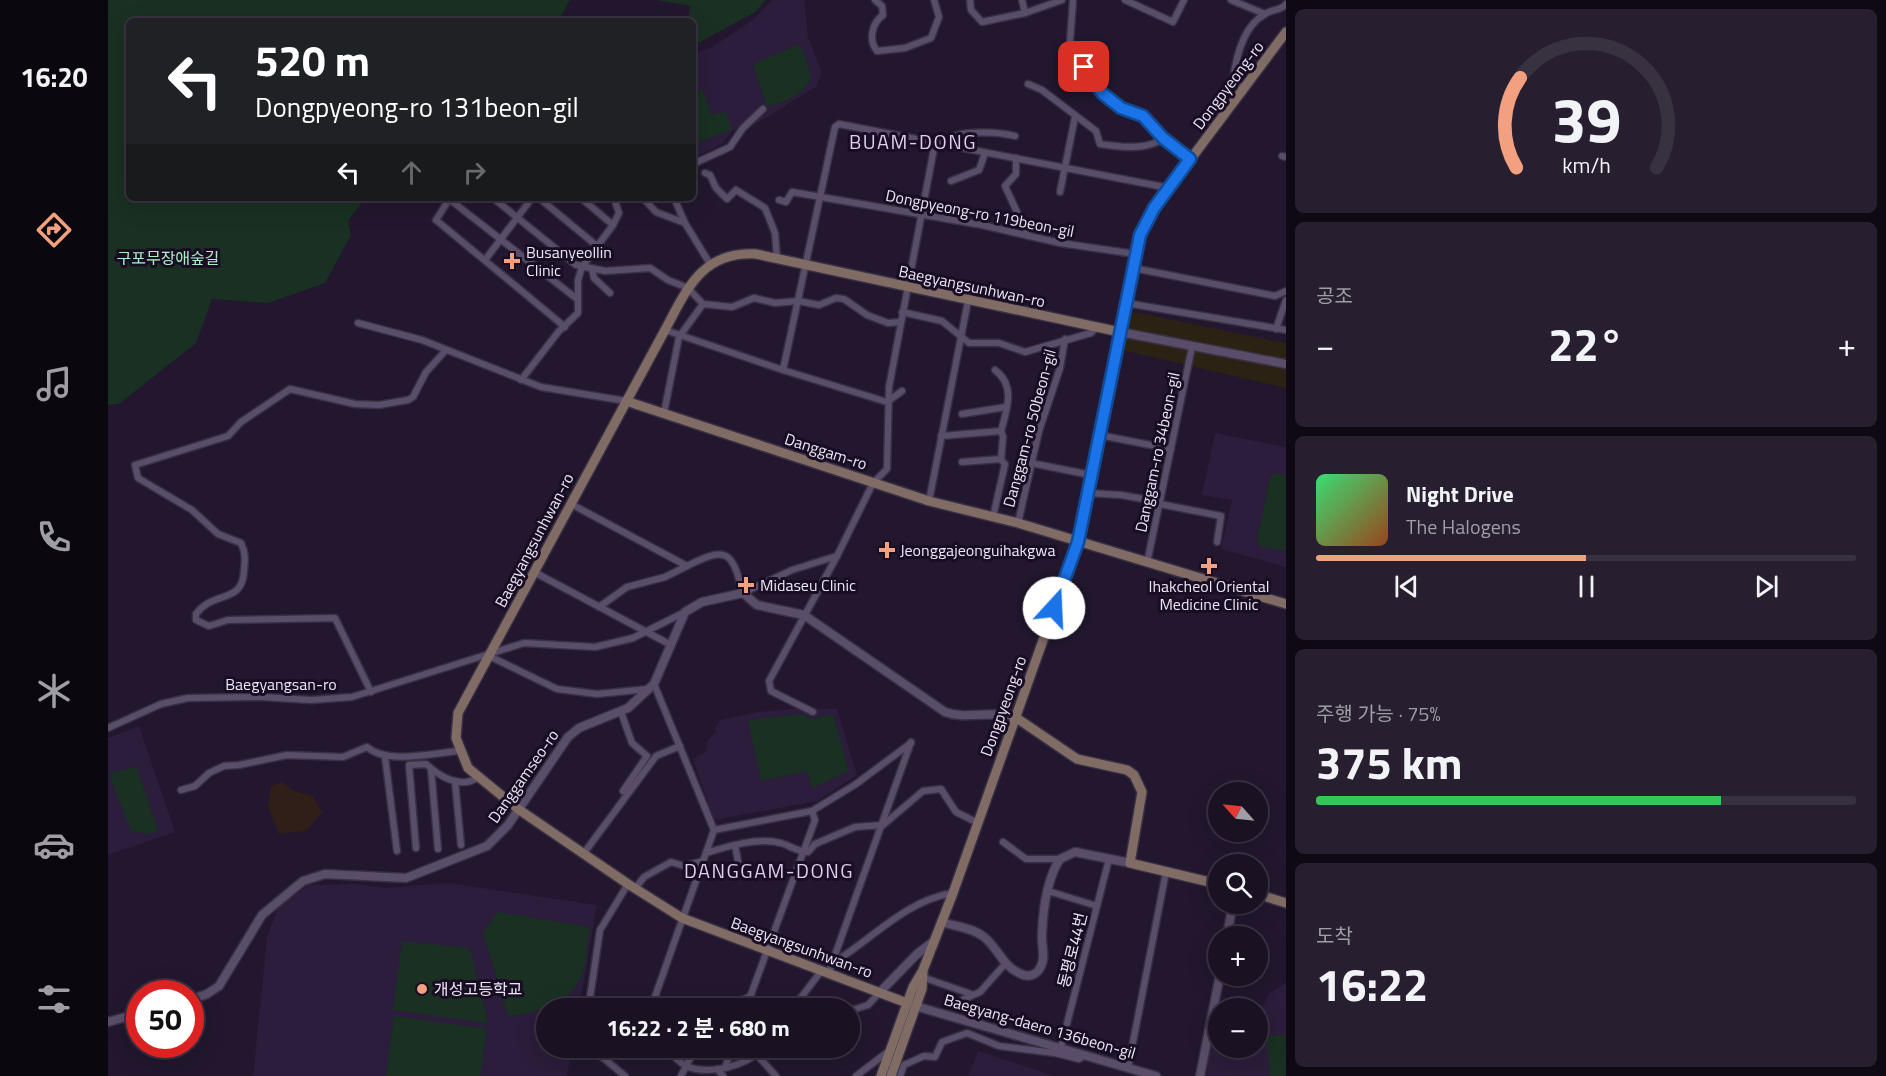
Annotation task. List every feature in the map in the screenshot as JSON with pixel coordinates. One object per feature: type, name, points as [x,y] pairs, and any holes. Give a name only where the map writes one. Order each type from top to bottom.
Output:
[{"type":"main road","name":"Dongpyeong-ro","points":[[881,1076],[953,893],[1078,542],[1140,235],[1154,208],[1285,35]]},
{"type":"main road","name":"Baegyangsunhwan-ro","points":[[911,1004],[828,968],[767,950],[682,918],[632,886],[518,809],[468,768],[459,751],[455,732],[458,712],[688,288],[710,264],[741,254],[777,258],[1120,333]]},
{"type":"main road","name":"Danggam-ro","points":[[626,400],[929,501],[1018,523],[1286,604]]},
{"type":"main road","points":[[1015,717],[1077,759],[1127,770],[1134,775],[1142,792],[1130,863],[1208,882]]},
{"type":"main road","points":[[1268,897],[1286,903]]},
{"type":"main road","name":"Dongpyeong-ro","points":[[891,1076],[911,1004]]},
{"type":"street","points":[[875,0],[882,6],[883,15],[875,23],[872,40],[875,50],[882,51],[905,48],[931,38],[940,12],[934,0]]},
{"type":"street","points":[[970,0],[971,10],[982,22],[1025,13],[1062,0]]},
{"type":"street","points":[[1022,0],[1025,13]]},
{"type":"street","points":[[1073,0],[1071,33],[1073,49],[1098,89],[1121,108],[1143,116],[1163,138],[1190,159]]},
{"type":"street","points":[[1125,0],[1173,22],[1184,0]]},
{"type":"street","points":[[1232,0],[1265,14]]},
{"type":"street","points":[[1244,89],[1233,80],[1235,60],[1252,25],[1265,14],[1283,8],[1286,4]]},
{"type":"street","points":[[1028,84],[1042,90],[1096,131],[1100,144],[1130,146],[1158,143],[1163,138]]},
{"type":"street","points":[[696,163],[730,147],[743,128],[763,109]]},
{"type":"street","points":[[1060,192],[1075,117]]},
{"type":"street","points":[[783,370],[835,127],[839,124],[1169,188]]},
{"type":"street","points":[[813,712],[782,699],[771,691],[769,685],[775,666],[837,556],[873,483],[885,473],[888,464],[887,402],[900,322],[938,144],[951,137],[984,132],[1014,136]]},
{"type":"street","points":[[951,181],[979,170],[985,153]]},
{"type":"street","points":[[1017,158],[1016,174],[1005,186],[1028,236]]},
{"type":"street","points":[[705,173],[710,175],[716,188],[727,199],[736,190],[765,208],[775,233],[777,258]]},
{"type":"street","name":"Dongpyeong-ro 119beon-gil","points":[[779,200],[786,202],[792,192],[1135,254]]},
{"type":"street","points":[[447,201],[436,220],[565,327]]},
{"type":"street","points":[[453,201],[577,299]]},
{"type":"street","points":[[497,201],[582,267],[605,271],[650,268],[668,280],[688,288],[703,304],[732,308],[754,298],[775,303],[819,304],[836,298],[844,299],[876,319],[888,323],[900,322]]},
{"type":"street","points":[[485,260],[530,201]]},
{"type":"street","points":[[543,201],[597,246]]},
{"type":"street","points":[[585,201],[614,225]]},
{"type":"street","points":[[521,380],[559,331],[578,313],[578,280],[582,267],[614,225],[619,213],[615,201]]},
{"type":"street","points":[[646,201],[656,212],[685,223]]},
{"type":"street","points":[[675,201],[685,223],[710,264]]},
{"type":"street","points":[[1133,268],[1275,296],[1286,291]]},
{"type":"street","points":[[592,269],[594,278],[610,293]]},
{"type":"street","points":[[1276,329],[1286,300]]},
{"type":"street","points":[[929,501],[969,301]]},
{"type":"street","points":[[1126,303],[1286,330]]},
{"type":"street","points":[[664,413],[679,337],[703,304]]},
{"type":"street","points":[[902,312],[942,321],[951,326],[961,339],[974,345],[999,343],[1031,352],[1065,339],[1091,333],[1096,328]]},
{"type":"street","name":"Danggam-ro","points":[[358,323],[422,340],[541,387],[626,400]]},
{"type":"street","points":[[665,330],[679,337],[887,402]]},
{"type":"street","points":[[1120,333],[1286,364]]},
{"type":"street","name":"Danggam-ro 50beon-gil","points":[[1018,523],[1031,463],[1060,368],[1065,339]]},
{"type":"street","name":"Danggam-ro 34beon-gil","points":[[1147,563],[1192,347]]},
{"type":"street","points":[[370,692],[335,618],[331,616],[228,621],[209,627],[196,620],[196,614],[205,604],[239,592],[243,585],[246,552],[241,543],[218,534],[192,510],[138,478],[135,465],[228,436],[241,422],[290,389],[355,404],[379,405],[408,400],[413,397],[426,372],[446,350]]},
{"type":"street","points":[[993,518],[1005,464],[1001,459],[1001,432],[1009,387],[995,370]]},
{"type":"street","points":[[887,402],[902,391]]},
{"type":"street","points":[[962,414],[1006,407]]},
{"type":"street","points":[[941,436],[1001,432]]},
{"type":"street","points":[[1099,435],[1171,449]]},
{"type":"street","points":[[962,462],[1001,459]]},
{"type":"street","points":[[1031,463],[1091,476]]},
{"type":"street","points":[[1087,494],[1114,494],[1221,516],[1217,542]]},
{"type":"street","points":[[571,504],[687,566]]},
{"type":"street","points":[[599,607],[627,587],[665,577],[714,554],[724,555],[735,566],[743,593],[757,605],[804,615],[945,712],[955,714],[1002,712],[1015,717]]},
{"type":"street","points":[[685,612],[702,602],[743,593],[792,570],[837,556]]},
{"type":"street","points":[[534,572],[671,645]]},
{"type":"street","name":"Baegyangsan-ro","points":[[108,728],[161,704],[188,698],[262,697],[324,700],[352,697],[524,644],[594,647],[633,638],[685,612]]},
{"type":"street","name":"Danggamseo-ro","points":[[204,995],[219,986],[262,915],[303,881],[325,874],[389,879],[417,875],[487,846],[503,832],[568,737],[579,728],[621,712],[637,702],[651,686],[685,612]]},
{"type":"street","points":[[489,656],[557,689],[597,694],[651,686],[680,746],[714,830],[654,998]]},
{"type":"street","points":[[621,712],[632,743],[647,756],[623,791]]},
{"type":"street","points":[[714,830],[812,811],[856,784],[911,742],[828,968]]},
{"type":"street","points":[[584,853],[656,756],[680,746]]},
{"type":"street","points":[[181,790],[195,786],[209,773],[224,766],[287,755],[343,757],[368,747],[376,755],[385,757],[459,751]]},
{"type":"street","points":[[385,757],[398,850]]},
{"type":"street","points":[[416,848],[409,765],[422,763],[438,775],[455,780],[473,781],[478,777]]},
{"type":"street","points":[[431,769],[438,849]]},
{"type":"street","points":[[455,780],[461,844]]},
{"type":"street","points":[[804,852],[815,844],[855,827],[881,826],[896,817],[922,791],[931,788],[941,789],[956,812],[978,823]]},
{"type":"street","points":[[746,998],[751,996],[804,852],[815,820],[812,811]]},
{"type":"street","points":[[1003,842],[1026,860],[1060,859],[1075,852],[1130,863]]},
{"type":"street","points":[[706,853],[735,844],[779,843],[804,852]]},
{"type":"street","points":[[735,844],[740,872],[735,873]]},
{"type":"street","points":[[941,922],[982,935],[1005,964],[1025,976],[1035,974],[1041,968],[1048,891],[1060,859]]},
{"type":"street","name":"동평로44번","points":[[1061,1047],[1109,859]]},
{"type":"street","points":[[590,998],[600,930],[632,886],[671,862],[684,866],[703,861]]},
{"type":"street","points":[[1128,1068],[1166,872]]},
{"type":"street","points":[[1048,891],[1097,906]]},
{"type":"street","points":[[802,998],[828,968],[851,954],[880,929],[938,895],[953,893]]},
{"type":"street","points":[[860,1008],[868,1005],[917,954],[934,941]]},
{"type":"street","points":[[980,1023],[960,1001],[971,994],[980,992],[1005,964]]},
{"type":"street","points":[[923,973],[971,994]]},
{"type":"street","points":[[1200,1076],[1218,986]]},
{"type":"street","name":"Baegyang-daero 136beon-gil","points":[[911,1004],[1156,1076]]},
{"type":"street","points":[[108,1022],[126,1017]]},
{"type":"street","points":[[900,1076],[904,1065],[924,1056],[935,1057],[942,1042],[967,1033],[999,1046],[1055,1053],[1079,1059],[1086,1055]]},
{"type":"street","points":[[856,1076],[889,1051]]},
{"type":"street","points":[[603,1058],[626,1076]]},
{"type":"street","points":[[678,1058],[688,1067],[717,1069],[725,1068],[747,1058]]},
{"type":"street","points":[[681,1076],[692,1058]]},
{"type":"street","points":[[725,1068],[728,1058]]},
{"type":"street","points":[[760,1058],[776,1076]]},
{"type":"street","points":[[717,1069],[723,1076]]},
{"type":"shaded area","points":[[772,0],[804,0],[808,37],[822,73],[816,87],[754,125],[732,131],[722,144],[696,157],[696,53],[712,47],[754,19]]},
{"type":"shaded area","points":[[1129,311],[1286,343],[1286,388],[1122,350]]},
{"type":"shaded area","points":[[1215,433],[1286,447],[1286,567],[1221,549],[1232,500],[1202,495]]},
{"type":"shaded area","points":[[837,709],[857,775],[817,801],[714,820],[693,759],[706,752],[708,741],[716,731],[715,728],[720,720],[758,712]]},
{"type":"shaded area","points":[[139,726],[175,832],[108,855],[108,738]]},
{"type":"shaded area","points":[[282,782],[294,791],[313,796],[322,812],[307,830],[279,834],[268,807],[271,787]]},
{"type":"shaded area","name":"개성고등학교","points":[[449,883],[597,905],[581,998],[536,998],[536,1058],[570,1058],[567,1076],[253,1076],[267,938],[277,909],[308,885],[356,884],[385,888]]},
{"type":"shaded area","points":[[1286,982],[1286,1076],[1206,1076],[1209,1058],[1268,1058],[1268,995]]},
{"type":"shaded area","points":[[978,1051],[1055,1076],[968,1076]]},
{"type":"green space","name":"구포무장애숲길","points":[[108,0],[570,0],[560,18],[126,18],[126,201],[363,201],[348,221],[351,235],[325,283],[268,303],[212,299],[196,343],[119,404],[108,405]]},
{"type":"green space","points":[[657,0],[766,0],[755,12],[696,44],[696,18],[688,18],[690,6]]},
{"type":"green space","points":[[800,44],[809,69],[808,83],[793,97],[767,107],[753,64]]},
{"type":"green space","points":[[703,90],[711,115],[726,112],[732,129],[696,144],[696,93]]},
{"type":"green space","points":[[1275,473],[1286,475],[1286,551],[1261,547],[1257,540],[1270,477]]},
{"type":"green space","points":[[802,714],[811,719],[833,714],[849,771],[812,788],[807,771],[761,781],[748,720]]},
{"type":"green space","points":[[136,766],[158,830],[151,834],[131,831],[109,774]]},
{"type":"green space","points":[[498,912],[590,927],[580,979],[564,998],[536,998],[536,1011],[508,1016],[483,932]]},
{"type":"green space","points":[[402,941],[470,948],[488,1023],[393,1010]]},
{"type":"green space","points":[[394,1016],[487,1029],[480,1076],[386,1076]]},
{"type":"green space","points":[[1286,1035],[1286,1076],[1270,1076],[1268,1036]]},
{"type":"place","name":"Busanyeollin Clinic","points":[[512,261]]},
{"type":"place","name":"Jeonggajeonguihakgwa","points":[[887,550]]},
{"type":"place","name":"Ihakcheol Oriental Medicine Clinic","points":[[1209,566]]},
{"type":"place","name":"Midaseu Clinic","points":[[746,585]]},
{"type":"place","name":"개성고등학교","points":[[422,989]]},
{"type":"district","name":"BUAM-DONG","points":[[913,142]]},
{"type":"district","name":"DANGGAM-DONG","points":[[769,871]]},
{"type":"route","points":[[1054,608],[1078,542],[1140,235],[1154,208],[1190,159],[1163,138],[1143,116],[1121,108],[1102,93],[1084,67]]}]
